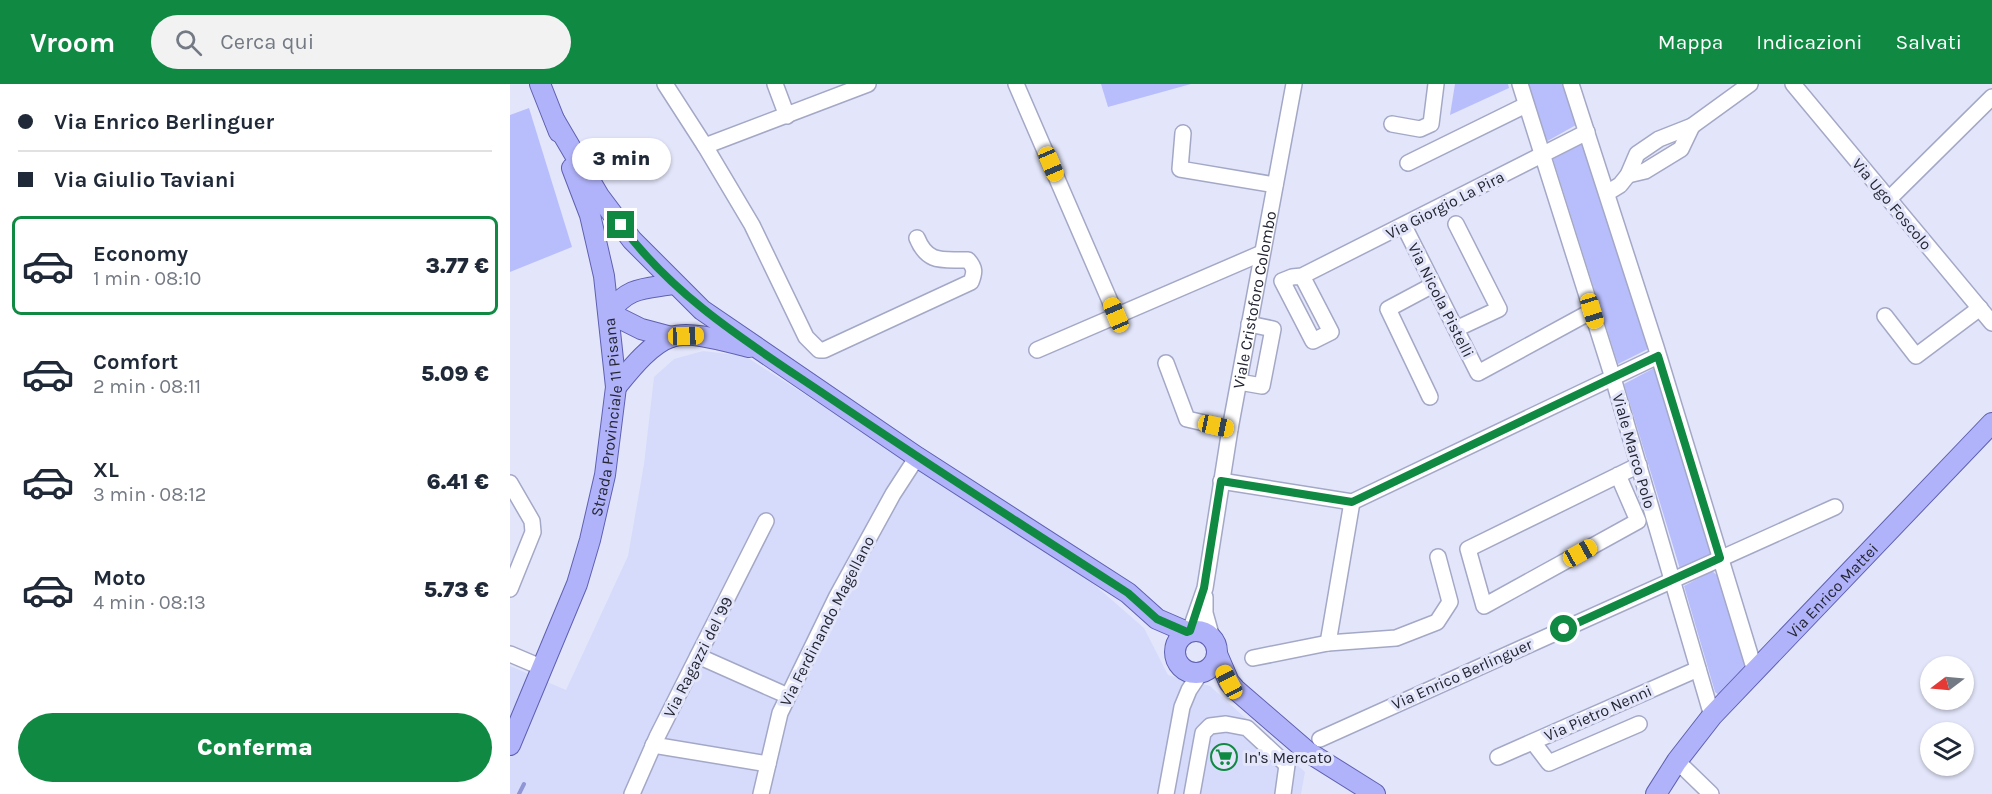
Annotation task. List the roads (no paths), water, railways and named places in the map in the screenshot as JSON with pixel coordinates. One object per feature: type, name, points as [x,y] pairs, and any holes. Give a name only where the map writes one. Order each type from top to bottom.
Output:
[{"type":"main road","name":"Strada Provinciale 11 Pisana","points":[[510,745],[577,584],[605,474],[616,387],[604,276],[590,215],[540,84]]},
{"type":"main road","points":[[555,121],[599,196],[632,240],[702,310],[917,457],[1128,593],[1157,619],[1188,632],[1204,632],[1214,646],[1229,682]]},
{"type":"main road","points":[[674,284],[635,290],[619,299],[609,313],[642,329],[671,337],[700,336],[757,349]]},
{"type":"main road","points":[[616,387],[643,356],[671,337]]},
{"type":"main road","name":"Via Enrico Mattei","points":[[1656,794],[1677,761],[1712,716],[1992,423]]},
{"type":"main road","points":[[1157,619],[1178,663],[1184,669],[1191,673],[1202,672],[1229,682],[1312,743],[1375,794]]},
{"type":"main road","name":"Viale Cristoforo Colombo","points":[[1175,656],[1178,640],[1188,632]]},
{"type":"main road","points":[[1202,672],[1214,663],[1214,646]]},
{"type":"street","points":[[665,84],[752,225],[806,337],[819,350],[825,350],[971,282],[975,273],[974,267],[968,260],[934,259],[922,250],[917,238]]},
{"type":"street","points":[[775,84],[787,116]]},
{"type":"street","points":[[705,146],[868,84]]},
{"type":"street","points":[[1016,84],[1116,315]]},
{"type":"street","name":"Viale Cristoforo Colombo","points":[[1188,632],[1204,588],[1230,429],[1293,84]]},
{"type":"street","points":[[1392,124],[1419,129],[1431,124],[1436,84]]},
{"type":"street","name":"Viale Marco Polo","points":[[1520,84],[1613,378],[1712,716]]},
{"type":"street","points":[[1571,84],[1755,671]]},
{"type":"street","points":[[1607,193],[1620,185],[1628,175],[1645,171],[1681,149],[1692,126],[1750,84]]},
{"type":"street","name":"Via Ugo Foscolo","points":[[1793,84],[1992,323]]},
{"type":"street","points":[[1889,200],[1992,97]]},
{"type":"street","points":[[1408,163],[1526,105]]},
{"type":"street","name":"Via Giorgio La Pira","points":[[1302,276],[1587,132]]},
{"type":"street","points":[[1183,133],[1180,169],[1275,185]]},
{"type":"street","points":[[1456,224],[1499,309],[1456,329]]},
{"type":"street","name":"Via Nicola Pistelli","points":[[1404,226],[1478,373],[1592,311]]},
{"type":"street","points":[[1037,350],[1262,253]]},
{"type":"street","points":[[1430,397],[1388,309],[1433,285]]},
{"type":"street","points":[[1885,316],[1916,356],[1980,308]]},
{"type":"street","points":[[1239,381],[1262,386],[1273,329],[1249,324]]},
{"type":"street","points":[[1221,481],[1352,502],[1658,356]]},
{"type":"street","points":[[1166,363],[1187,419],[1230,429]]},
{"type":"street","name":"Via Ferdinando Magellano","points":[[761,794],[780,713],[837,596],[893,494],[917,457]]},
{"type":"street","points":[[1618,475],[1638,521],[1484,606],[1468,549],[1618,475],[1639,465]]},
{"type":"street","points":[[510,483],[532,521],[533,532],[510,589]]},
{"type":"street","points":[[1328,643],[1352,502]]},
{"type":"street","name":"Via Enrico Berlinguer","points":[[1312,743],[1835,507]]},
{"type":"street","name":"Via Ragazzi del '99","points":[[632,794],[653,746],[766,521]]},
{"type":"street","points":[[1253,658],[1328,643],[1396,638],[1437,622],[1450,602],[1438,557]]},
{"type":"street","name":"Viale Cristoforo Colombo","points":[[1204,588],[1205,613],[1214,646]]},
{"type":"street","points":[[510,654],[543,668]]},
{"type":"street","points":[[698,656],[788,696]]},
{"type":"street","name":"Via Pietro Nenni","points":[[1498,757],[1698,669]]},
{"type":"street","points":[[1166,794],[1182,707],[1189,690],[1202,672]]},
{"type":"street","points":[[1192,794],[1203,733],[1210,726],[1226,724],[1247,728],[1287,765]]},
{"type":"street","points":[[1533,742],[1549,763],[1639,724]]},
{"type":"street","points":[[1283,794],[1287,765],[1312,743]]},
{"type":"street","points":[[653,746],[768,764]]},
{"type":"street","points":[[1174,750],[1199,756]]},
{"type":"street","points":[[1677,761],[1711,794]]},
{"type":"waterway","points":[[519,794],[524,784]]},
{"type":"place","name":"In's Mercato","points":[[1224,757]]}]
